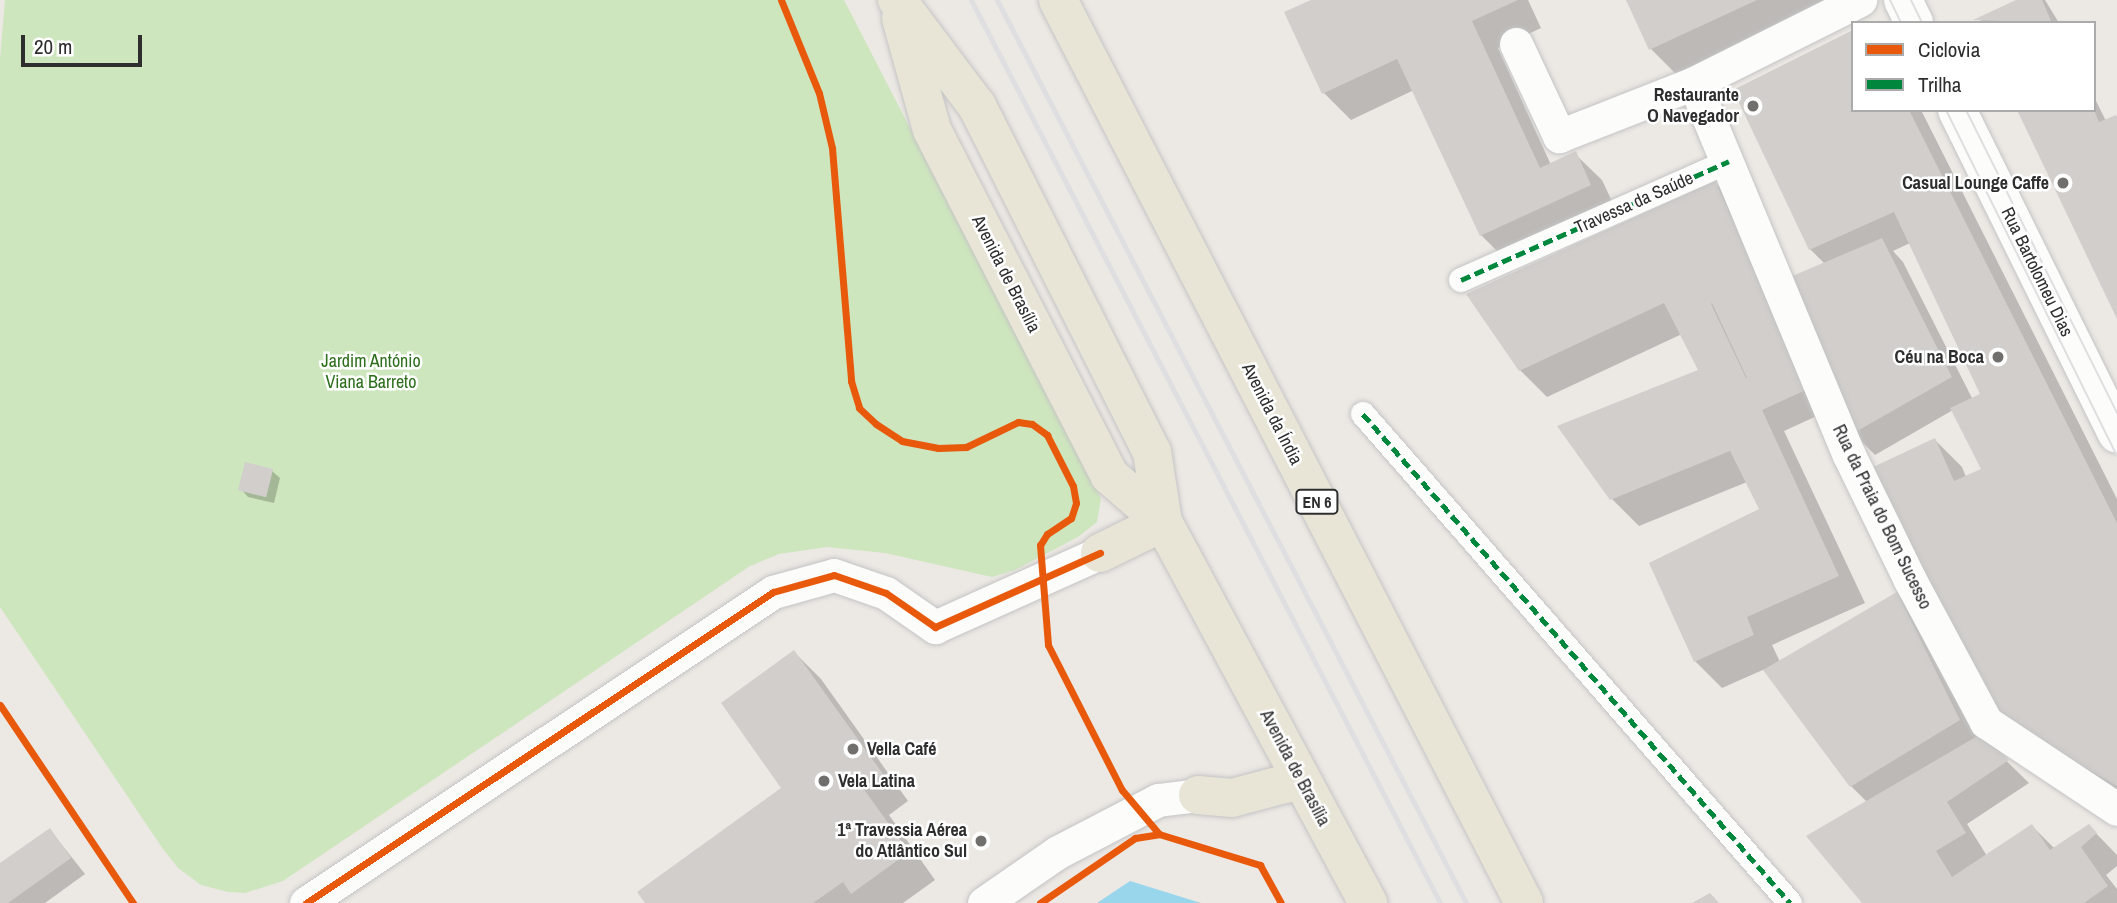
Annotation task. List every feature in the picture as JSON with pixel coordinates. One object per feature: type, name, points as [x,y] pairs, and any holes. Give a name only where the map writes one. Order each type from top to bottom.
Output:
[{"type":"main road","name":"Avenida de Brasília","points":[[896,0],[932,130],[1109,475],[1163,522]]},
{"type":"main road","name":"Avenida de Brasília","points":[[896,0],[977,106],[1152,452],[1163,522],[1368,903]]},
{"type":"main road","name":"Avenida da Índia","points":[[1058,0],[1524,903]]},
{"type":"main road","points":[[1100,553],[1163,522]]},
{"type":"main road","points":[[1198,795],[1232,798],[1300,780]]},
{"type":"street","points":[[1516,44],[1559,135],[1693,83],[1860,0]]},
{"type":"street","points":[[1903,0],[1913,21]]},
{"type":"street","points":[[1693,83],[1728,162]]},
{"type":"street","name":"Rua Bartolomeu Dias","points":[[1958,112],[2117,434]]},
{"type":"street","name":"Travessa da Saúde","points":[[1461,280],[1728,162]]},
{"type":"street","name":"Rua da Praia do Bom Sucesso","points":[[1728,162],[1849,455],[1910,580],[1986,722],[2117,809]]},
{"type":"street","points":[[1363,414],[1790,903]]},
{"type":"street","points":[[306,903],[773,593],[834,575],[886,593],[935,627],[1100,553]]},
{"type":"street","points":[[984,903],[1058,852],[1158,800],[1198,795]]},
{"type":"green space","name":"Jardim António Viana Barreto","points":[[5,0],[844,0],[1101,499],[1097,522],[1078,537],[1015,570],[992,577],[885,553],[827,547],[779,554],[750,566],[283,881],[245,893],[201,885],[178,868],[163,849],[0,607],[0,59]]},
{"type":"water","points":[[1130,881],[1201,903],[1097,903]]},
{"type":"building","points":[[1311,0],[1518,0],[1472,21],[1540,168],[1576,151],[1591,185],[1480,236],[1397,59],[1322,94],[1284,12]]},
{"type":"building","points":[[1626,0],[1757,0],[1649,50]]},
{"type":"building","points":[[2016,0],[2042,0],[2051,21],[1999,21],[1973,20]]},
{"type":"building","points":[[1851,31],[1851,112],[1910,112],[2117,523],[2117,786],[1992,713],[1869,469],[1935,438],[1954,481],[1981,469],[1950,408],[1980,394],[1894,212],[1809,250],[1733,90]]},
{"type":"building","points":[[2018,112],[2095,112],[2099,122],[2116,115],[2117,117],[2117,319]]},
{"type":"building","points":[[1715,181],[1810,388],[1762,410],[1839,576],[1747,617],[1754,635],[1694,662],[1649,563],[1759,509],[1730,451],[1610,500],[1557,426],[1698,370],[1664,303],[1519,371],[1466,294]],"holes":[[[1712,303],[1747,378],[1711,304]]]},
{"type":"building","points":[[1882,238],[1952,377],[1852,434],[1790,277]]},
{"type":"building","points":[[245,462],[273,469],[266,497],[238,490]]},
{"type":"building","points":[[1897,592],[1960,720],[1850,787],[1763,670]]},
{"type":"building","name":"Vela Latina","points":[[794,650],[883,774],[863,788],[909,852],[851,894],[843,882],[813,903],[645,903],[637,892],[781,788],[721,703]]},
{"type":"building","points":[[1981,734],[2009,760],[1947,802],[1966,833],[1936,851],[1952,877],[2032,824],[2050,850],[2089,824],[2097,833],[2081,847],[2108,886],[2084,903],[1862,903],[1806,836]]},
{"type":"building","points":[[50,828],[71,858],[8,903],[0,903],[0,863]]},
{"type":"building","points":[[1710,893],[1719,903],[1692,903]]},
{"type":"tram line","points":[[1890,0],[1900,21]]},
{"type":"tram line","points":[[1911,0],[1921,21]]},
{"type":"tram line","points":[[1947,112],[2117,456]]},
{"type":"tram line","points":[[1967,112],[2117,413]]},
{"type":"railway","points":[[971,0],[1440,903]]},
{"type":"railway","points":[[997,0],[1466,903]]},
{"type":"marked path","points":[[1461,280],[1729,161]]},
{"type":"marked path","points":[[1363,414],[1790,903]]},
{"type":"cycle path","points":[[781,0],[819,93],[832,148],[851,381],[859,408],[876,424],[902,441],[938,448],[966,447],[1018,422],[1032,424],[1047,435],[1073,486],[1076,503],[1071,518],[1047,534],[1040,545],[1048,645],[1122,790],[1159,834]]},
{"type":"cycle path","points":[[306,903],[773,592],[834,575],[886,593],[935,627],[1100,553]]},
{"type":"cycle path","points":[[0,705],[133,903]]},
{"type":"cycle path","points":[[1040,903],[1135,838],[1159,834],[1260,865],[1281,903]]},
{"type":"place","name":"Restaurante O Navegador","points":[[1753,106]]},
{"type":"place","name":"Casual Lounge Caffe","points":[[2063,183]]},
{"type":"place","name":"Céu na Boca","points":[[1998,357]]},
{"type":"place","name":"Vella Café","points":[[853,749]]},
{"type":"place","name":"Vela Latina","points":[[824,781]]},
{"type":"place","name":"1ª Travessia Aérea do Atlântico Sul","points":[[981,841]]}]
